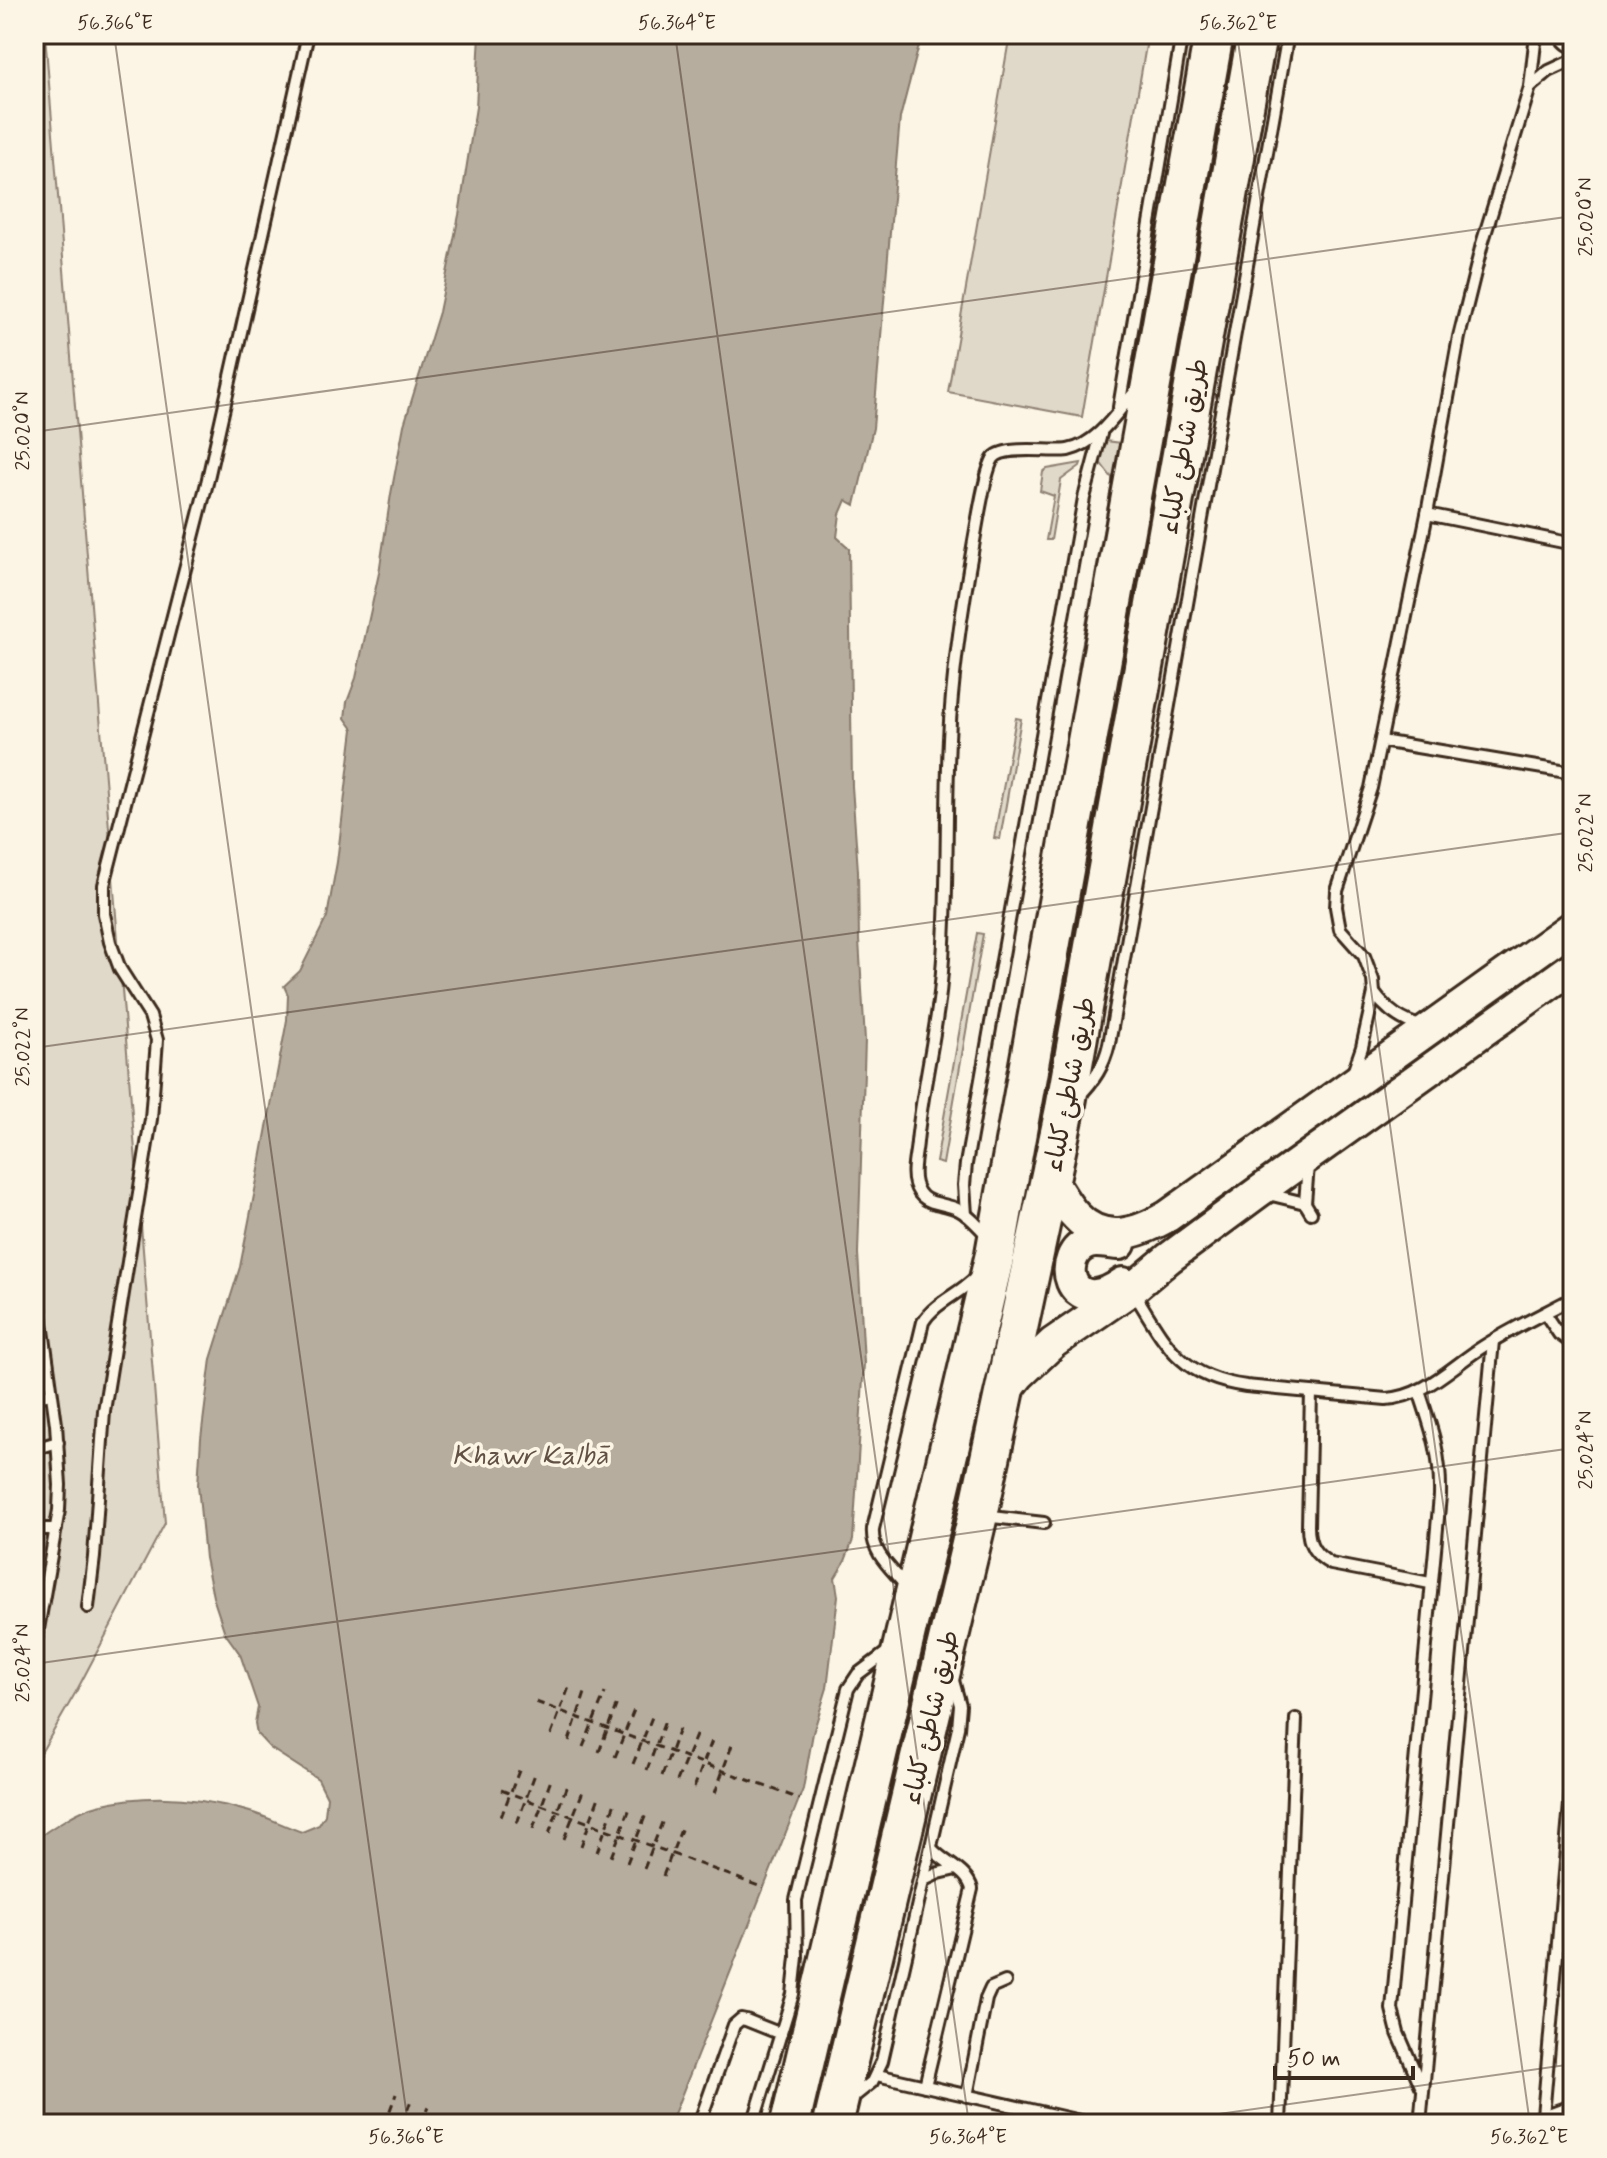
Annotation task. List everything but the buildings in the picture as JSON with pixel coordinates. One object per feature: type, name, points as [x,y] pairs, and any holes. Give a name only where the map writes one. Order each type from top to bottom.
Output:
[{"type":"highway","name":"طريق شاطئ كلباء","points":[[834,2116],[978,1515],[1051,1180],[1257,34]]},
{"type":"highway","name":"طريق شاطئ كلباء","points":[[790,2124],[996,1249],[1154,371],[1202,42]]},
{"type":"highway","points":[[1202,42],[1225,65],[1229,75],[1220,142],[1229,188]]},
{"type":"highway","points":[[905,1640],[909,1698],[892,1787],[897,1800],[908,1810]]},
{"type":"street","points":[[1051,1180],[1082,1223],[1105,1233],[1130,1234],[1168,1216],[1572,926]]},
{"type":"street","points":[[1005,1393],[1053,1343],[1132,1289],[1169,1258],[1311,1154],[1568,974]]},
{"type":"street","points":[[1168,1216],[1155,1230],[1138,1240],[1119,1244],[1093,1242],[1079,1247],[1071,1259],[1070,1273],[1081,1293],[1096,1297],[1169,1258]]},
{"type":"lane","points":[[88,1607],[104,1411],[151,1119],[157,1040],[150,1016],[120,969],[110,942],[104,914],[104,885],[207,483],[308,34]]},
{"type":"lane","points":[[1065,1109],[1095,1078],[1109,1044],[1288,34]]},
{"type":"lane","points":[[1346,1089],[1358,1061],[1374,993],[1368,965],[1340,929],[1337,891],[1371,788],[1469,291],[1530,87],[1536,34]]},
{"type":"lane","points":[[1119,409],[1202,42]]},
{"type":"lane","points":[[1530,87],[1549,71],[1573,60]]},
{"type":"lane","points":[[915,1596],[877,1551],[873,1529],[923,1322],[933,1309],[971,1283],[996,1249],[966,1215],[926,1201],[919,1193],[913,1176],[942,977],[949,737],[965,587],[990,464],[997,454],[1003,451],[1057,451],[1087,443],[1101,432],[1154,371]]},
{"type":"lane","points":[[966,1215],[964,1185],[967,1156],[1084,498],[1101,432]]},
{"type":"lane","points":[[1427,514],[1573,544]]},
{"type":"lane","points":[[1381,741],[1573,773]]},
{"type":"lane","points":[[1374,993],[1398,1017],[1431,1028]]},
{"type":"lane","points":[[1257,1193],[1281,1196],[1308,1208],[1306,1178],[1311,1154]]},
{"type":"lane","points":[[34,1265],[58,1442],[60,1485],[56,1529],[34,1652]]},
{"type":"lane","points":[[1132,1289],[1165,1343],[1193,1369],[1209,1378],[1227,1383],[1386,1399],[1419,1391],[1493,1341],[1573,1298]]},
{"type":"lane","points":[[1545,1313],[1559,1334],[1573,1344]]},
{"type":"lane","points":[[1420,2124],[1493,1341]]},
{"type":"lane","points":[[1419,1391],[1438,1451],[1440,1496],[1392,2009],[1398,2033],[1423,2090]]},
{"type":"lane","points":[[1311,1392],[1308,1538],[1312,1549],[1331,1564],[1430,1583]]},
{"type":"lane","points":[[34,1397],[51,1394]]},
{"type":"lane","points":[[34,1449],[58,1442]]},
{"type":"lane","points":[[978,1515],[1044,1523]]},
{"type":"lane","points":[[34,1529],[56,1529]]},
{"type":"lane","points":[[34,1585],[47,1583]]},
{"type":"lane","points":[[753,2124],[793,1994],[797,1975],[796,1900],[848,1689],[858,1674],[905,1640]]},
{"type":"lane","points":[[834,2116],[865,2089],[877,2075],[882,2061],[960,1717],[958,1694],[944,1659]]},
{"type":"lane","points":[[1280,2124],[1296,1719]]},
{"type":"lane","points":[[1543,2116],[1573,1769]]},
{"type":"lane","points":[[925,2086],[972,1889],[969,1878],[931,1848]]},
{"type":"lane","points":[[924,1880],[956,1869]]},
{"type":"lane","points":[[967,2096],[986,1999],[991,1988],[1005,1982]]},
{"type":"lane","points":[[699,2124],[734,2025],[746,2020],[781,2034]]},
{"type":"lane","points":[[877,2075],[1093,2124]]},
{"type":"lane","points":[[1522,2124],[1573,2105]]},
{"type":"path","points":[[551,1735],[569,1687]]},
{"type":"path","points":[[569,1741],[585,1693]]},
{"type":"path","points":[[583,1747],[605,1693]]},
{"type":"path","points":[[536,1702],[800,1799]]},
{"type":"path","points":[[599,1752],[617,1703]]},
{"type":"path","points":[[615,1757],[634,1710]]},
{"type":"path","points":[[633,1764],[652,1717]]},
{"type":"path","points":[[647,1770],[665,1721]]},
{"type":"path","points":[[662,1776],[680,1726]]},
{"type":"path","points":[[677,1781],[697,1733]]},
{"type":"path","points":[[694,1788],[713,1738]]},
{"type":"path","points":[[715,1793],[732,1745]]},
{"type":"path","points":[[501,1817],[520,1768]]},
{"type":"path","points":[[517,1823],[535,1774]]},
{"type":"path","points":[[533,1829],[551,1780]]},
{"type":"path","points":[[549,1834],[567,1785]]},
{"type":"path","points":[[501,1790],[764,1888]]},
{"type":"path","points":[[564,1839],[583,1791]]},
{"type":"path","points":[[581,1846],[599,1797]]},
{"type":"path","points":[[597,1852],[615,1803]]},
{"type":"path","points":[[611,1857],[630,1808]]},
{"type":"path","points":[[627,1863],[646,1814]]},
{"type":"path","points":[[644,1869],[663,1820]]},
{"type":"path","points":[[663,1876],[682,1827]]},
{"type":"path","points":[[385,2124],[396,2094]]},
{"type":"path","points":[[379,2116],[403,2124],[411,2100]]},
{"type":"path","points":[[421,2124],[428,2107]]},
{"type":"path","points":[[438,2124],[443,2111]]},
{"type":"path","points":[[457,2124],[459,2118]]},
{"type":"shaded area","points":[[34,34],[45,34],[165,1523],[34,1765]]},
{"type":"shaded area","points":[[1010,34],[1148,34],[1082,417],[948,392]]},
{"type":"shaded area","points":[[1105,441],[1122,443],[1084,670],[1078,669],[1112,483],[1112,478],[1099,461]]},
{"type":"shaded area","points":[[1081,463],[1061,480],[1051,540],[1046,540],[1054,496],[1040,491],[1043,472]]},
{"type":"shaded area","points":[[1016,718],[1021,719],[1000,839],[994,838]]},
{"type":"shaded area","points":[[977,933],[983,934],[943,1164],[936,1162]]},
{"type":"water","name":"Khawr Kalbā","points":[[480,34],[922,34],[900,118],[873,428],[855,505],[846,500],[840,514],[837,537],[849,548],[852,786],[865,1040],[858,1253],[864,1363],[853,1540],[835,1578],[838,1596],[827,1688],[813,1733],[803,1789],[670,2124],[34,2124],[34,1841],[91,1807],[136,1799],[174,1798],[213,1803],[257,1814],[302,1832],[319,1825],[325,1815],[327,1797],[318,1779],[270,1748],[257,1734],[255,1723],[258,1707],[240,1654],[225,1633],[205,1558],[198,1485],[201,1438],[211,1359],[240,1267],[287,1020],[288,995],[284,986],[300,971],[327,917],[353,729],[345,718],[347,702],[356,678],[379,573],[404,425],[439,312],[459,215],[476,107]]}]
